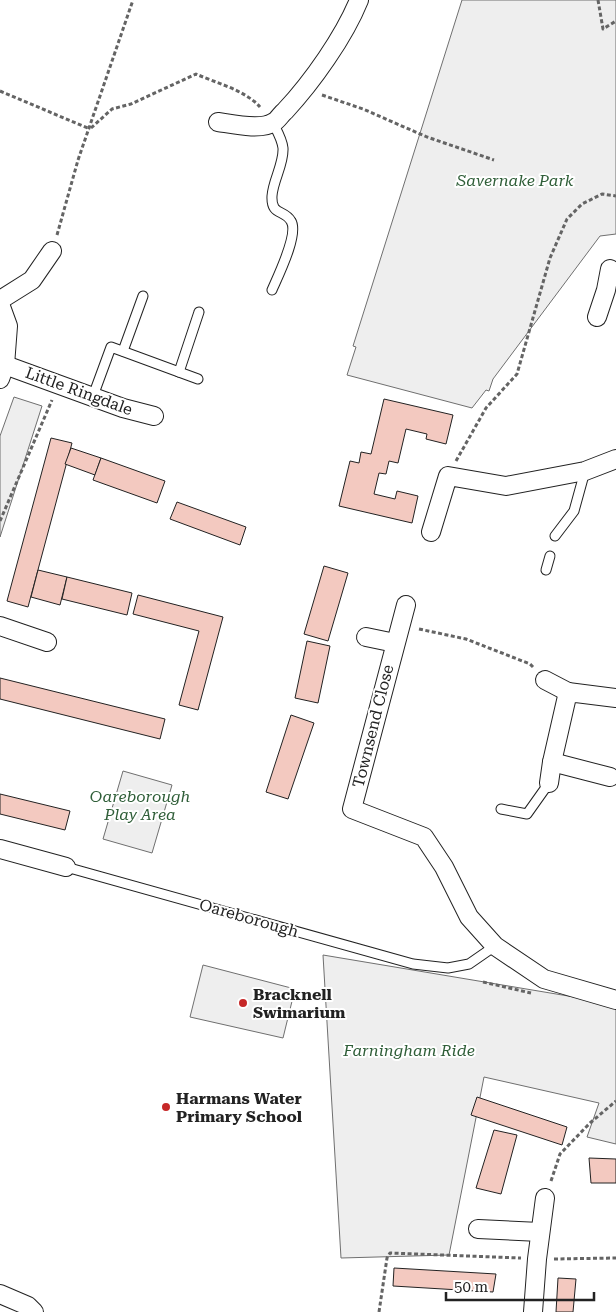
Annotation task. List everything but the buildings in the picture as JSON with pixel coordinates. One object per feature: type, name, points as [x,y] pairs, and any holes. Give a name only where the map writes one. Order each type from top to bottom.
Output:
[{"type":"street","points":[[218,122],[246,127],[273,123],[305,88],[343,32],[360,0]]},
{"type":"street","points":[[2,372],[8,326],[0,302],[32,280],[52,251]]},
{"type":"street","points":[[597,317],[611,291],[610,269]]},
{"type":"street","name":"Little Ringdale","points":[[2,372],[57,383],[123,408],[154,416]]},
{"type":"street","points":[[431,532],[448,476],[506,486],[585,471],[616,459]]},
{"type":"street","name":"Townsend Close","points":[[406,605],[352,809],[424,837],[444,867],[469,917],[495,946]]},
{"type":"street","points":[[0,626],[47,642]]},
{"type":"street","name":"Townsend Close","points":[[366,637],[395,643]]},
{"type":"street","points":[[545,680],[568,692],[616,698]]},
{"type":"street","points":[[549,783],[568,692]]},
{"type":"street","points":[[552,762],[610,777]]},
{"type":"street","name":"Oareborough","points":[[0,849],[66,867]]},
{"type":"street","points":[[495,946],[544,979],[616,1000]]},
{"type":"street","points":[[534,1312],[537,1259],[545,1198]]},
{"type":"street","points":[[478,1229],[540,1232]]},
{"type":"street","points":[[0,1294],[28,1306],[34,1312]]},
{"type":"lane","points":[[272,290],[293,234],[293,224],[290,219],[276,212],[272,206],[272,196],[283,150],[281,140],[273,123]]},
{"type":"lane","points":[[123,351],[143,296]]},
{"type":"lane","points":[[180,372],[199,312]]},
{"type":"lane","points":[[93,396],[111,347],[198,378]]},
{"type":"lane","points":[[555,536],[574,511],[585,471]]},
{"type":"lane","points":[[546,570],[550,556]]},
{"type":"lane","points":[[501,809],[527,814],[549,783]]},
{"type":"lane","name":"Oareborough","points":[[66,867],[413,964],[448,968],[469,964],[495,946]]},
{"type":"path","points":[[52,251],[78,160],[133,0]]},
{"type":"path","points":[[598,0],[603,29],[616,21]]},
{"type":"path","points":[[90,129],[112,109],[131,104],[196,74],[254,100],[273,123]]},
{"type":"path","points":[[305,88],[363,109],[427,137],[494,160]]},
{"type":"path","points":[[0,91],[90,129]]},
{"type":"path","points":[[448,476],[486,408],[517,374],[550,258],[567,219],[582,204],[602,194],[616,196]]},
{"type":"path","points":[[0,521],[57,383]]},
{"type":"path","points":[[412,627],[466,639],[530,664],[545,680]]},
{"type":"path","points":[[545,1198],[560,1154],[590,1122],[616,1101]]},
{"type":"path","points":[[379,1312],[387,1258],[390,1253],[537,1259],[616,1258]]},
{"type":"green space","name":"Savernake Park","points":[[462,0],[616,0],[616,234],[600,236],[493,379],[489,391],[486,390],[472,408],[347,375],[356,347],[353,346]]},
{"type":"green space","points":[[14,397],[42,406],[0,537],[0,436]]},
{"type":"green space","name":"Oareborough Play Area","points":[[123,771],[172,785],[152,853],[103,839]]},
{"type":"green space","name":"Farningham Ride","points":[[323,955],[616,1004],[616,1144],[587,1137],[599,1103],[484,1077],[449,1255],[341,1258]]},
{"type":"green space","name":"Bracknell Swimarium","points":[[203,965],[295,989],[283,1038],[190,1017]]},
{"type":"place","name":"Bracknell Swimarium","points":[[243,1003]]},
{"type":"place","name":"Harmans Water Primary School","points":[[166,1107]]}]
